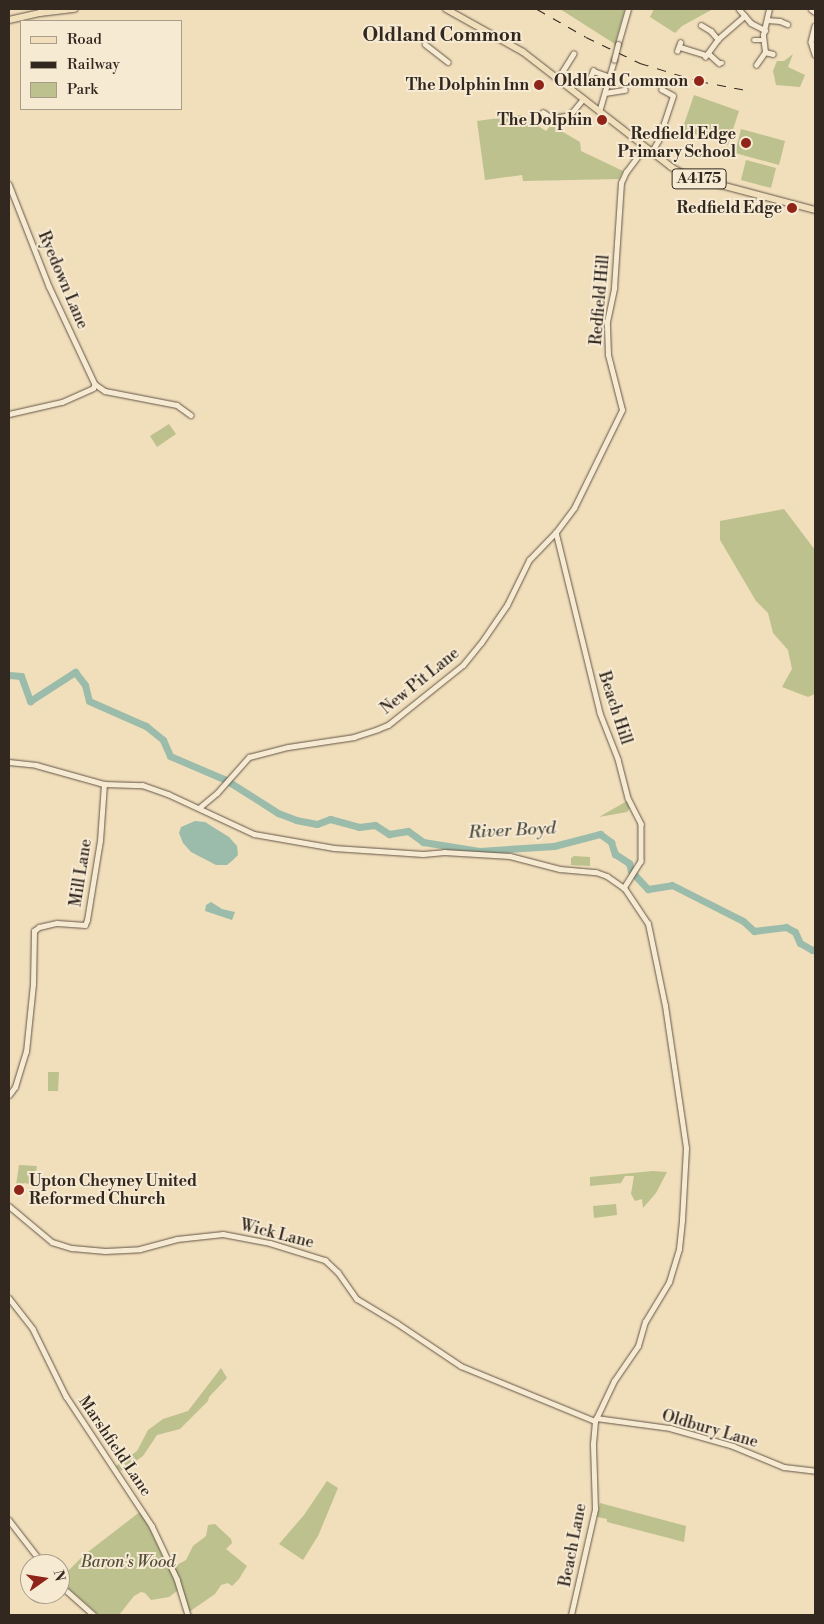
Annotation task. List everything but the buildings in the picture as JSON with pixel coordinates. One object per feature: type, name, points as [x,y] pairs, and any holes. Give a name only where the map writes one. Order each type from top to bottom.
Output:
[{"type":"main road","points":[[9,20],[40,11],[75,9]]},
{"type":"main road","name":"A4175","points":[[446,9],[523,52],[644,148],[688,176],[815,210]]},
{"type":"street","points":[[599,112],[628,9]]},
{"type":"street","points":[[739,9],[750,23],[765,30]]},
{"type":"street","points":[[756,65],[765,52],[763,40],[769,9]]},
{"type":"street","points":[[811,9],[815,12]]},
{"type":"street","points":[[706,55],[718,39],[744,16]]},
{"type":"street","points":[[767,20],[780,21],[787,24]]},
{"type":"street","points":[[702,25],[718,39]]},
{"type":"street","points":[[815,26],[811,42],[815,54]]},
{"type":"street","points":[[754,40],[763,40]]},
{"type":"street","points":[[425,44],[448,62]]},
{"type":"street","points":[[679,47],[706,55],[722,63]]},
{"type":"street","points":[[765,52],[773,54]]},
{"type":"street","points":[[557,80],[573,54]]},
{"type":"street","points":[[590,78],[593,71],[610,76]]},
{"type":"street","points":[[651,153],[658,141],[674,96],[662,90],[662,87]]},
{"type":"street","points":[[605,93],[625,90]]},
{"type":"street","points":[[543,112],[552,118],[570,115],[583,98]]},
{"type":"street","name":"Redfield Hill","points":[[556,532],[579,500],[622,410],[608,355],[607,322],[614,288],[621,183],[626,172],[644,148]]},
{"type":"street","name":"Ryedown Lane","points":[[9,184],[49,286],[95,384]]},
{"type":"street","points":[[9,414],[62,402],[93,388],[95,384],[105,391],[177,405],[190,414]]},
{"type":"street","name":"New Pit Lane","points":[[199,808],[225,785],[243,761],[260,753],[354,737],[388,725],[467,661],[507,605],[529,560],[556,532]]},
{"type":"street","name":"Beach Hill","points":[[556,532],[600,712],[618,759],[628,798],[641,824],[642,854],[636,871],[624,888]]},
{"type":"street","points":[[9,762],[36,766],[104,784],[142,785],[199,808],[238,829],[254,834],[334,848],[423,854],[444,852],[510,856],[560,869],[596,872],[624,888],[642,913],[653,942],[672,1049],[686,1157],[681,1235],[673,1272],[646,1322],[638,1346],[614,1381],[595,1420]]},
{"type":"street","name":"Mill Lane","points":[[9,1095],[15,1087],[26,1052],[33,984],[34,932],[39,928],[57,923],[85,925],[100,841],[104,784]]},
{"type":"street","name":"Wick Lane","points":[[9,1206],[52,1242],[72,1248],[105,1251],[140,1250],[177,1239],[223,1234],[270,1242],[325,1260],[338,1272],[357,1299],[461,1366],[595,1420]]},
{"type":"street","name":"Marshfield Lane","points":[[9,1298],[33,1329],[66,1396],[152,1526],[177,1579],[188,1615]]},
{"type":"street","name":"Oldbury Lane","points":[[595,1420],[670,1428],[732,1446],[784,1467],[815,1470]]},
{"type":"street","name":"Beach Lane","points":[[572,1615],[595,1509],[593,1444],[595,1420]]},
{"type":"street","points":[[9,1520],[35,1554]]},
{"type":"street","points":[[70,1594],[94,1615]]},
{"type":"green space","points":[[560,9],[625,9],[615,44]]},
{"type":"green space","points":[[654,9],[713,9],[682,26],[675,33],[650,17]]},
{"type":"green space","points":[[793,54],[788,67],[805,75],[800,87],[776,85],[773,71],[777,61],[784,61]]},
{"type":"green space","points":[[694,95],[739,111],[728,145],[682,130]]},
{"type":"green space","points":[[521,115],[546,131],[551,125],[580,142],[581,151],[623,171],[619,179],[523,181],[522,175],[485,180],[477,121]]},
{"type":"green space","points":[[741,129],[785,141],[779,165],[735,153]]},
{"type":"green space","points":[[746,160],[776,168],[771,188],[741,180]]},
{"type":"green space","points":[[169,424],[176,434],[157,447],[150,436]]},
{"type":"green space","points":[[784,509],[815,550],[815,694],[808,697],[782,687],[792,669],[788,650],[773,633],[768,613],[756,601],[720,540],[720,521]]},
{"type":"green space","points":[[627,801],[632,810],[630,808],[627,812],[599,817]]},
{"type":"green space","points":[[574,856],[590,857],[590,866],[571,865],[571,858]]},
{"type":"green space","points":[[48,1072],[59,1072],[58,1091],[48,1091]]},
{"type":"green space","points":[[19,1165],[37,1166],[34,1185],[25,1183],[16,1185]]},
{"type":"green space","points":[[653,1171],[667,1172],[656,1193],[643,1208],[642,1199],[635,1201],[631,1194],[634,1176],[625,1176],[621,1183],[590,1186],[590,1177]]},
{"type":"green space","points":[[616,1204],[617,1215],[594,1218],[593,1206]]},
{"type":"green space","points":[[221,1368],[227,1378],[209,1397],[208,1401],[180,1429],[157,1435],[143,1456],[121,1471],[116,1466],[137,1451],[148,1430],[163,1419],[188,1411]]},
{"type":"green space","points":[[327,1481],[338,1488],[318,1536],[303,1560],[279,1544],[304,1515]]},
{"type":"green space","points":[[600,1503],[686,1526],[684,1542],[607,1522],[607,1519],[597,1517]]},
{"type":"green space","name":"Baron's Wood","points":[[141,1511],[169,1569],[186,1560],[193,1546],[206,1536],[208,1525],[215,1524],[231,1539],[232,1543],[226,1549],[247,1566],[232,1586],[228,1583],[221,1585],[215,1594],[189,1612],[181,1588],[169,1597],[151,1600],[145,1593],[141,1592],[134,1596],[119,1615],[99,1615],[70,1590],[70,1569],[84,1555]]},
{"type":"shaded area","points":[[195,821],[205,822],[229,837],[237,846],[238,855],[227,865],[216,865],[191,852],[183,843],[179,833],[181,827]]},
{"type":"shaded area","points":[[211,902],[222,909],[235,912],[232,920],[205,911],[206,905]]},
{"type":"waterway","name":"River Boyd","points":[[9,675],[21,676],[30,701],[75,672],[85,685],[89,701],[146,726],[163,740],[170,756],[226,780],[278,813],[296,820],[317,824],[330,819],[359,827],[375,825],[389,834],[408,831],[423,842],[479,851],[554,846],[600,834],[611,842],[615,854],[629,863],[631,871],[648,889],[672,885],[743,921],[754,931],[786,927],[795,932],[800,943],[812,950],[815,949]]},
{"type":"railway","points":[[537,9],[586,37],[640,63],[699,81],[746,90]]},
{"type":"place","name":"Oldland Common","points":[[699,81]]},
{"type":"place","name":"The Dolphin Inn","points":[[539,85]]},
{"type":"place","name":"The Dolphin","points":[[602,120]]},
{"type":"place","name":"Redfield Edge Primary School","points":[[746,143]]},
{"type":"place","name":"Redfield Edge","points":[[792,208]]},
{"type":"place","name":"Upton Cheyney United Reformed Church","points":[[19,1190]]},
{"type":"district","name":"Oldland Common","points":[[442,36]]}]
